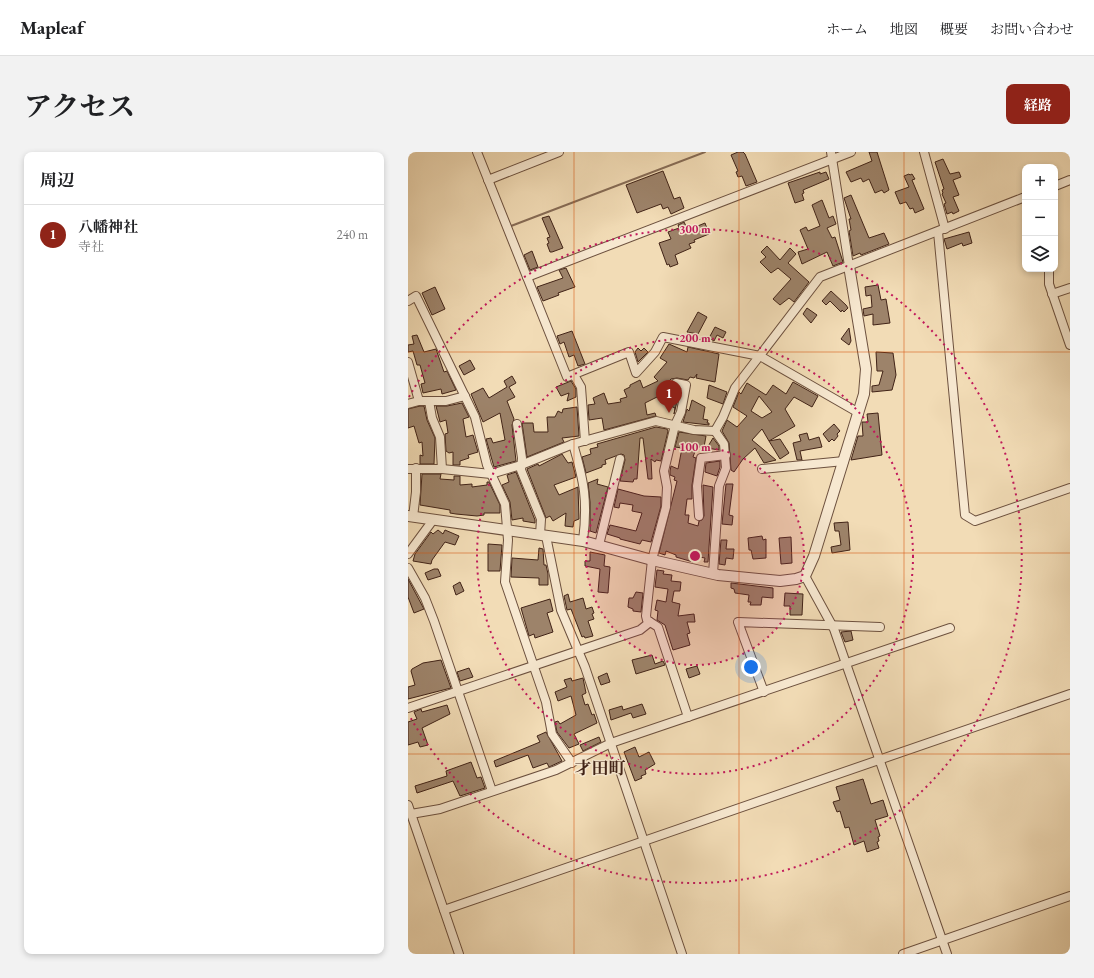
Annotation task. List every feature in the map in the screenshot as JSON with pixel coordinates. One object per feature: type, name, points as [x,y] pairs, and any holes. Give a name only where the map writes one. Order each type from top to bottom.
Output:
[{"type":"street","points":[[477,152],[567,377],[629,352],[636,373],[656,352],[663,337],[760,356],[859,413]]},
{"type":"street","points":[[488,180],[559,152]]},
{"type":"street","points":[[527,277],[831,156],[851,152]]},
{"type":"street","points":[[924,152],[941,231],[965,515],[975,521],[1070,488]]},
{"type":"street","points":[[713,574],[719,486],[726,468],[724,444],[714,431],[694,430],[656,421],[573,444],[521,465],[491,474],[442,469],[412,468],[416,492],[410,516],[583,541],[652,560],[713,574],[780,581],[805,576],[814,556],[859,413],[864,394],[866,369],[831,156]]},
{"type":"street","points":[[1058,185],[1070,180]]},
{"type":"street","points":[[714,431],[723,417],[735,388],[820,277],[1022,198]]},
{"type":"street","points":[[1049,272],[1049,284],[1070,345]]},
{"type":"street","points":[[1052,294],[1070,288]]},
{"type":"street","points":[[408,301],[416,296],[475,417],[487,466],[505,504],[505,582],[546,702],[552,734],[572,762]]},
{"type":"street","points":[[408,362],[419,401]]},
{"type":"street","points":[[574,375],[581,387],[586,440]]},
{"type":"street","points":[[676,383],[686,385],[681,412],[675,425],[664,471],[667,487],[666,507],[652,560],[646,616],[650,622],[658,626],[688,717]]},
{"type":"street","points":[[408,404],[419,401],[446,401],[465,396]]},
{"type":"street","points":[[429,401],[432,418],[440,437],[442,469]]},
{"type":"street","points":[[517,424],[521,470],[541,518],[543,535],[561,610],[579,650],[682,954]]},
{"type":"street","points":[[573,444],[584,481],[586,520],[583,541]]},
{"type":"street","points":[[699,516],[697,486],[701,458],[726,455]]},
{"type":"street","points":[[599,545],[620,459]]},
{"type":"street","points":[[762,469],[844,461]]},
{"type":"street","points":[[408,554],[433,520]]},
{"type":"street","points":[[408,568],[425,598],[434,621],[492,791]]},
{"type":"street","points":[[805,576],[832,625],[947,954]]},
{"type":"street","points":[[408,708],[640,630],[650,622]]},
{"type":"street","points":[[764,692],[738,622],[880,627]]},
{"type":"street","points":[[411,814],[440,809],[556,770],[611,744],[950,628]]},
{"type":"street","points":[[444,910],[1070,694]]},
{"type":"street","points":[[408,805],[459,954]]},
{"type":"street","points":[[903,954],[1070,896]]},
{"type":"building","points":[[738,152],[743,152],[745,154],[757,182],[746,186],[742,176],[738,177],[736,172],[738,171],[731,155]]},
{"type":"building","points":[[869,152],[877,152],[889,190],[884,193],[882,190],[875,193],[869,179],[863,182],[861,178],[851,182],[846,172],[872,161]]},
{"type":"building","points":[[943,159],[950,174],[959,172],[961,177],[953,180],[959,195],[953,197],[959,211],[953,214],[952,212],[947,214],[944,204],[946,203],[942,194],[942,190],[944,189],[935,162]]},
{"type":"building","points":[[663,171],[674,199],[680,197],[684,208],[671,214],[668,207],[663,209],[661,204],[637,213],[626,185]]},
{"type":"building","points":[[820,172],[820,174],[826,172],[829,179],[803,190],[804,193],[802,194],[804,200],[795,203],[788,183]]},
{"type":"building","points":[[912,174],[915,179],[912,180],[924,209],[915,213],[913,208],[910,209],[906,202],[900,204],[895,192],[909,187],[904,176]]},
{"type":"building","points":[[851,195],[869,238],[884,233],[889,244],[861,255],[860,253],[853,256],[849,231],[851,230],[849,219],[851,219],[844,198]]},
{"type":"building","points":[[822,200],[829,218],[833,216],[836,224],[827,228],[832,238],[835,237],[843,262],[833,266],[827,252],[802,264],[798,252],[808,249],[800,230],[806,227],[808,231],[820,226],[812,205]]},
{"type":"building","points":[[549,216],[563,248],[552,252],[550,252],[547,244],[549,243],[547,238],[550,237],[542,218]]},
{"type":"building","points":[[684,222],[688,230],[705,223],[709,234],[694,240],[695,242],[689,244],[691,248],[675,255],[678,264],[670,267],[669,264],[667,265],[659,243],[671,239],[668,232],[679,228],[678,225]]},
{"type":"building","points":[[969,232],[972,243],[963,246],[962,243],[947,249],[944,239]]},
{"type":"building","points":[[767,246],[780,260],[790,248],[796,254],[788,263],[809,282],[794,302],[789,298],[780,305],[773,299],[791,279],[778,268],[771,273],[760,262],[766,257],[761,252]]},
{"type":"building","points":[[532,251],[538,267],[530,270],[524,255]]},
{"type":"building","points":[[566,268],[575,287],[558,293],[559,295],[543,301],[537,287],[563,278],[559,270]]},
{"type":"building","points":[[878,285],[881,300],[886,299],[890,323],[873,325],[873,314],[864,316],[863,309],[872,307],[871,295],[866,296],[865,287]]},
{"type":"building","points":[[435,287],[445,309],[432,315],[422,293]]},
{"type":"building","points":[[831,291],[848,308],[844,312],[842,310],[841,312],[830,301],[826,305],[822,301]]},
{"type":"building","points":[[807,308],[817,315],[811,323],[803,314]]},
{"type":"building","points":[[698,312],[707,317],[698,334],[687,332]]},
{"type":"building","points":[[715,327],[726,332],[723,338],[717,335],[714,341],[709,338]]},
{"type":"building","points":[[849,328],[851,341],[849,345],[841,339]]},
{"type":"building","points":[[572,331],[585,364],[578,366],[574,355],[569,357],[564,342],[560,344],[557,336]]},
{"type":"building","points":[[417,335],[424,352],[436,349],[444,372],[447,371],[456,390],[442,394],[441,389],[423,393],[421,384],[425,383],[420,365],[417,365],[413,351],[408,352],[408,345],[414,344],[412,336]]},
{"type":"building","points":[[669,344],[687,352],[688,347],[719,354],[715,382],[696,378],[697,374],[694,378],[690,377],[688,380],[677,378],[671,379],[663,387],[678,397],[674,414],[675,408],[662,402],[665,393],[645,403],[647,415],[655,413],[656,416],[604,430],[602,418],[589,420],[588,405],[595,404],[593,398],[604,393],[608,404],[621,402],[620,399],[627,397],[624,390],[630,387],[630,385],[640,380],[643,388],[658,381],[654,377],[667,362],[660,358]]},
{"type":"building","points":[[638,348],[641,351],[644,348],[648,352],[638,362],[635,352]]},
{"type":"building","points":[[876,352],[893,353],[896,375],[892,390],[872,392],[872,386],[879,385],[883,371],[877,371]]},
{"type":"building","points":[[470,360],[475,369],[464,375],[459,366]]},
{"type":"building","points":[[512,376],[516,383],[509,387],[515,397],[507,401],[514,419],[512,425],[516,461],[494,467],[486,439],[491,438],[493,443],[505,440],[500,413],[483,422],[471,394],[483,388],[489,398],[507,387],[504,381]]},
{"type":"building","points":[[571,381],[576,389],[576,397],[567,401],[569,393],[561,396],[556,387]]},
{"type":"building","points":[[793,382],[818,396],[812,407],[794,397],[785,409],[795,426],[769,441],[762,429],[752,440],[776,460],[764,463],[755,448],[743,459],[734,472],[731,470],[729,443],[722,431],[727,420],[737,427],[747,416],[733,407],[739,392],[741,394],[747,383],[766,395],[773,385],[786,394]],"holes":[[[759,396],[772,412],[762,418],[751,411]]]},
{"type":"building","points":[[709,385],[727,392],[723,404],[707,398]]},
{"type":"building","points":[[692,400],[705,407],[703,419],[708,420],[707,423],[709,423],[709,425],[683,422],[687,409],[689,411]]},
{"type":"building","points":[[462,403],[469,417],[463,419],[466,437],[473,435],[478,452],[468,455],[469,458],[460,461],[460,465],[453,465],[453,452],[449,453],[446,451],[445,434],[448,433],[446,420],[440,422],[436,406],[447,406]]},
{"type":"building","points":[[424,406],[427,420],[435,438],[434,464],[420,464],[420,455],[423,456],[422,442],[419,443],[414,426],[408,428],[408,409]]},
{"type":"building","points":[[577,407],[579,436],[562,438],[564,442],[527,457],[522,423],[533,423],[534,432],[548,432],[547,417],[555,417],[558,411],[562,413],[563,409]]},
{"type":"building","points":[[878,413],[882,455],[851,460],[858,436],[863,436],[862,422],[868,422],[867,414]]},
{"type":"building","points":[[834,424],[840,431],[834,441],[832,439],[829,442],[823,434]]},
{"type":"building","points":[[656,427],[667,429],[668,431],[661,461],[656,460],[655,462],[651,459],[652,479],[648,479],[643,438],[640,438],[637,479],[634,479],[633,482],[620,481],[625,460],[624,455],[621,454],[605,460],[606,464],[602,465],[602,467],[586,473],[582,457],[591,454],[590,449],[598,447],[597,444]]},
{"type":"building","points":[[679,432],[706,436],[704,447],[697,446],[693,457],[696,458],[692,485],[692,499],[687,499],[685,515],[689,515],[688,523],[698,526],[699,521],[702,520],[704,516],[703,485],[713,487],[708,562],[704,562],[705,558],[694,556],[693,562],[676,557],[676,555],[666,551],[665,555],[659,553],[677,481],[674,480],[675,477],[670,475],[670,471],[671,466],[678,469],[682,448],[675,447]]},
{"type":"building","points":[[807,433],[809,440],[819,437],[822,447],[800,451],[802,460],[797,460],[793,443],[801,441],[799,435]]},
{"type":"building","points":[[713,438],[719,446],[719,450],[707,448]]},
{"type":"building","points":[[780,439],[789,453],[780,459],[769,441]]},
{"type":"building","points":[[562,454],[568,463],[572,462],[576,477],[554,485],[559,495],[578,487],[579,519],[574,521],[573,527],[565,526],[566,513],[553,521],[550,516],[546,518],[527,469],[538,464],[539,466]]},
{"type":"building","points":[[720,461],[717,476],[705,472],[706,463]]},
{"type":"building","points":[[516,472],[535,523],[523,521],[523,518],[512,520],[510,502],[502,485],[509,482],[507,475]]},
{"type":"building","points":[[422,474],[441,474],[440,479],[454,480],[454,476],[460,476],[460,485],[472,484],[472,487],[487,485],[487,482],[489,482],[500,505],[500,513],[484,513],[484,515],[477,516],[456,514],[450,513],[450,510],[420,505]]},
{"type":"building","points":[[598,479],[597,484],[608,487],[596,533],[590,531],[590,502],[588,483]]},
{"type":"building","points":[[726,484],[733,484],[729,515],[733,516],[732,525],[722,524]]},
{"type":"building","points":[[618,489],[644,496],[661,497],[661,506],[651,542],[642,540],[640,544],[607,534],[610,525],[636,531],[642,513],[632,511],[633,505],[620,503],[619,508],[614,507]]},
{"type":"building","points":[[848,522],[850,550],[832,553],[831,547],[841,545],[839,531],[835,531],[834,523]]},
{"type":"building","points":[[438,530],[443,534],[445,530],[459,536],[455,545],[445,542],[432,560],[431,564],[413,561],[415,554],[431,532],[433,534]]},
{"type":"building","points":[[762,536],[763,540],[766,539],[766,558],[753,559],[751,550],[749,550],[748,538]]},
{"type":"building","points":[[791,537],[792,563],[781,564],[779,538]]},
{"type":"building","points":[[721,540],[727,540],[726,549],[734,549],[733,559],[726,558],[725,565],[719,564]]},
{"type":"building","points":[[488,544],[502,545],[500,571],[488,571]]},
{"type":"building","points":[[539,548],[543,549],[544,565],[546,565],[548,574],[548,585],[539,585],[539,578],[511,577],[512,558],[538,560]]},
{"type":"building","points":[[590,552],[605,555],[604,566],[610,567],[608,593],[598,592],[600,569],[585,566],[585,561],[590,561]]},
{"type":"building","points":[[438,569],[441,576],[428,580],[425,573]]},
{"type":"building","points":[[657,570],[664,571],[663,574],[672,575],[671,581],[681,582],[680,591],[674,591],[672,602],[680,604],[678,616],[694,614],[695,622],[687,622],[690,633],[687,634],[690,645],[673,650],[665,625],[657,620],[658,611],[655,610],[657,600],[666,602],[668,589],[655,587]]},
{"type":"building","points":[[408,579],[424,609],[414,613],[408,597]]},
{"type":"building","points":[[460,582],[464,591],[456,595],[453,586]]},
{"type":"building","points":[[731,583],[773,588],[773,598],[762,597],[761,605],[750,605],[751,602],[748,602],[749,595],[735,593],[734,589],[731,588]]},
{"type":"building","points":[[636,592],[643,593],[641,612],[633,611],[633,609],[628,607],[629,598],[633,598]]},
{"type":"building","points":[[785,593],[803,594],[802,615],[790,615],[790,606],[784,606]]},
{"type":"building","points":[[568,594],[570,602],[583,598],[586,609],[592,607],[594,619],[588,621],[593,636],[585,638],[584,636],[582,637],[571,609],[567,610],[564,596]]},
{"type":"building","points":[[550,599],[553,611],[547,613],[553,632],[535,638],[534,634],[529,636],[521,608]]},
{"type":"building","points":[[851,631],[853,640],[845,642],[841,632]]},
{"type":"building","points":[[652,655],[655,664],[663,661],[665,665],[636,674],[632,660]]},
{"type":"building","points":[[441,660],[451,688],[408,699],[408,687],[415,685],[411,671],[412,669],[423,663]]},
{"type":"building","points":[[697,666],[700,674],[689,678],[686,669]]},
{"type":"building","points":[[469,668],[473,677],[460,681],[457,672]]},
{"type":"building","points":[[607,673],[610,682],[601,685],[598,677]]},
{"type":"building","points":[[571,678],[572,681],[583,678],[586,693],[582,695],[585,705],[588,704],[597,723],[574,734],[579,744],[569,748],[557,732],[555,722],[558,721],[560,724],[576,715],[571,696],[558,701],[555,692],[567,687],[564,680]]},
{"type":"building","points":[[642,704],[646,714],[633,718],[631,713],[611,720],[609,710],[622,706],[623,710]]},
{"type":"building","points":[[447,705],[450,714],[422,728],[428,745],[420,747],[418,742],[408,745],[408,722],[417,719],[414,712],[421,709],[422,712]]},
{"type":"building","points":[[546,732],[562,761],[549,767],[547,763],[533,768],[528,755],[496,767],[494,761],[540,742],[537,736]]},
{"type":"building","points":[[599,737],[601,742],[583,751],[580,745]]},
{"type":"building","points":[[635,747],[639,757],[649,752],[655,764],[645,770],[646,774],[641,776],[642,778],[635,781],[624,752]]},
{"type":"building","points":[[471,762],[477,778],[481,777],[485,788],[460,796],[453,781],[417,793],[415,786],[447,776],[446,771]]},
{"type":"building","points":[[863,779],[871,804],[883,800],[888,816],[875,820],[880,836],[878,837],[879,841],[877,842],[879,848],[867,852],[864,841],[854,845],[849,827],[845,828],[840,811],[837,812],[833,802],[840,800],[836,787]]},
{"type":"waterway","points":[[511,226],[705,152]]},
{"type":"place","name":"八幡神社","points":[[669,413]]},
{"type":"district","name":"才田町","points":[[600,768]]}]
